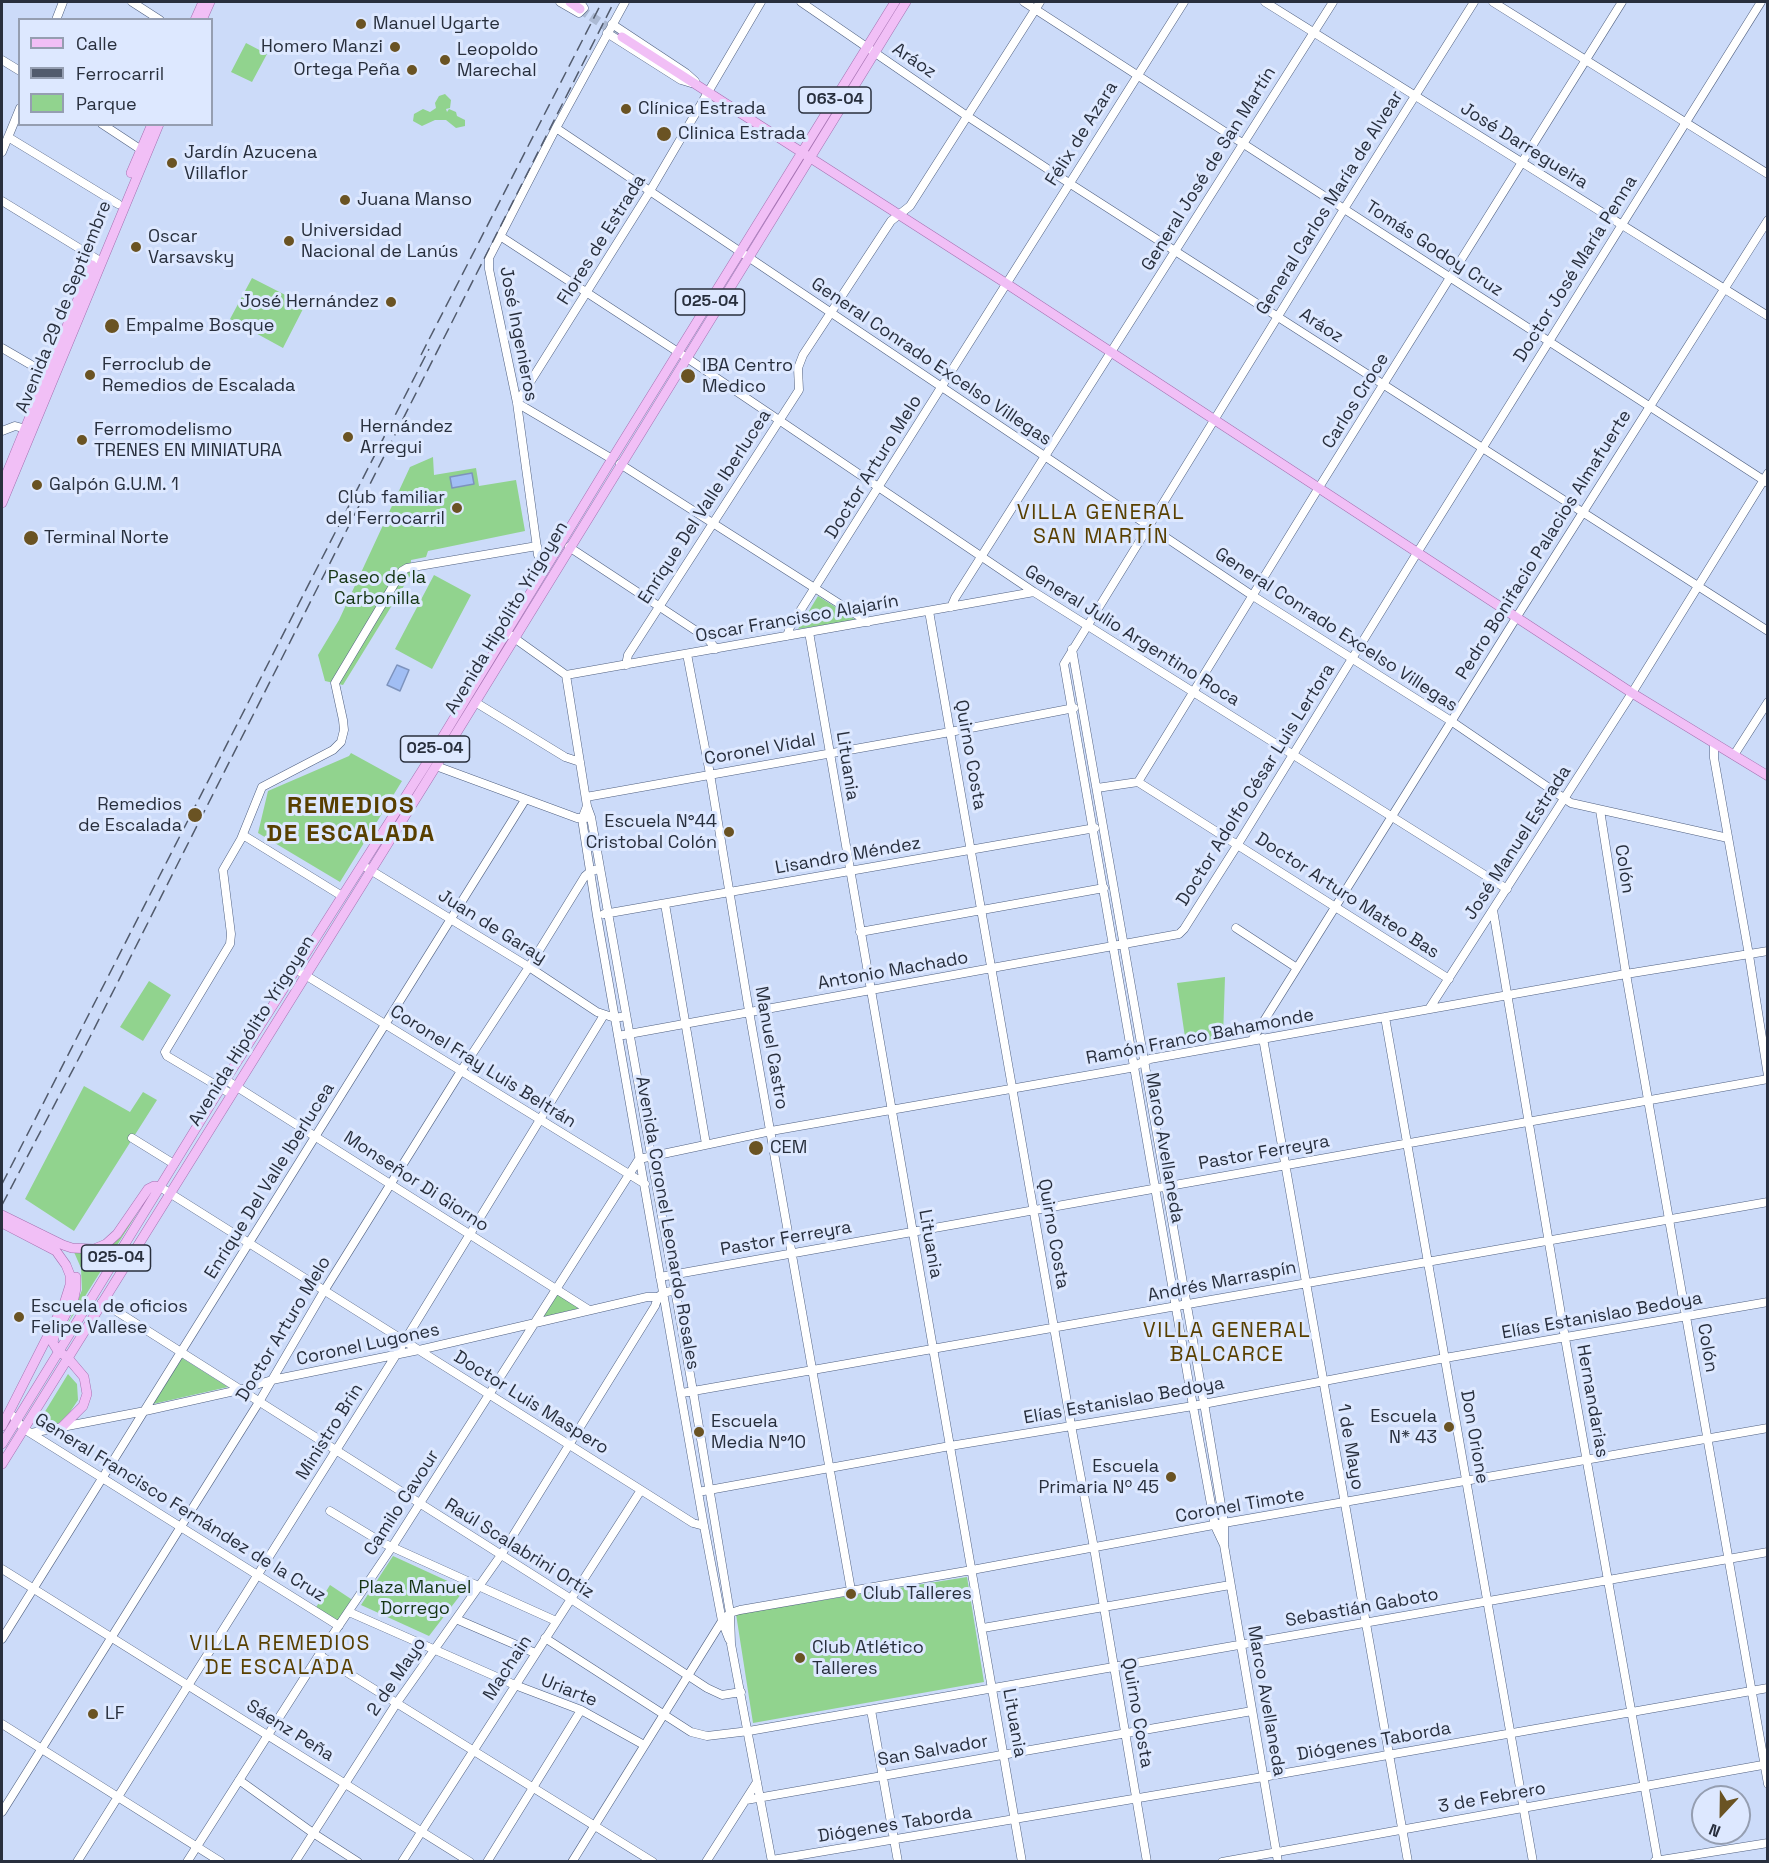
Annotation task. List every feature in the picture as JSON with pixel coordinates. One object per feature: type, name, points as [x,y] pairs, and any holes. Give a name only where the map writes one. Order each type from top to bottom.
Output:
[{"type":"main road","points":[[196,18],[202,2]]},
{"type":"main road","points":[[203,18],[210,2]]},
{"type":"main road","points":[[570,2],[580,5]]},
{"type":"main road","name":"Avenida Hipólito Yrigoyen","points":[[871,51],[895,2]]},
{"type":"main road","name":"Avenida Hipólito Yrigoyen","points":[[2,1441],[342,896],[367,868],[436,766],[475,702],[544,569],[616,461],[871,51],[906,2]]},
{"type":"main road","points":[[622,37],[1006,284],[1632,693],[1767,776]]},
{"type":"main road","name":"Avenida 29 de Septiembre","points":[[2,503],[49,376],[144,152],[151,126]]},
{"type":"main road","name":"Avenida 29 de Septiembre","points":[[98,260],[118,204],[158,126]]},
{"type":"main road","name":"Avenida 29 de Septiembre","points":[[2,485],[28,430]]},
{"type":"main road","name":"Avenida Hipólito Yrigoyen","points":[[2,1464],[28,1431],[69,1353],[306,975],[367,868],[510,635],[569,547],[616,461]]},
{"type":"main road","points":[[2,1215],[52,1241],[93,1249],[106,1244],[117,1234],[148,1189],[154,1186],[160,1187]]},
{"type":"main road","points":[[2,1223],[56,1251],[70,1275],[68,1295],[51,1336],[58,1352],[69,1353],[84,1377],[87,1389],[86,1400],[63,1426]]},
{"type":"main road","points":[[2,1426],[8,1410],[70,1307],[76,1288],[76,1281],[67,1255],[52,1241]]},
{"type":"street","points":[[57,18],[63,2]]},
{"type":"street","points":[[132,2],[157,18]]},
{"type":"street","points":[[560,2],[579,13],[584,8],[580,5]]},
{"type":"street","name":"José Ingenieros","points":[[544,569],[538,555],[517,403],[489,263],[500,236],[556,129],[626,2]]},
{"type":"street","name":"Flores de Estrada","points":[[517,403],[650,191],[761,2]]},
{"type":"street","name":"Aráoz","points":[[801,2],[967,116],[1767,631]]},
{"type":"street","name":"Tomás Godoy Cruz","points":[[1024,2],[1649,407],[1766,479]]},
{"type":"street","name":"Enrique Del Valle Iberlucea","points":[[626,665],[628,655],[799,390],[799,362],[891,221],[910,206],[1040,2]]},
{"type":"street","name":"Félix de Azara","points":[[1006,284],[1184,2]]},
{"type":"street","name":"José Darregueira","points":[[1265,2],[1767,316]]},
{"type":"street","name":"General José de San Martín","points":[[951,607],[1333,2]]},
{"type":"street","name":"General Carlos María de Alvear","points":[[1148,525],[1474,2]]},
{"type":"street","points":[[1493,2],[1767,174]]},
{"type":"street","name":"Carlos Croce","points":[[1138,782],[1622,2]]},
{"type":"street","name":"Doctor José María Penna","points":[[1417,553],[1761,2]]},
{"type":"street","points":[[612,24],[686,73],[700,86]]},
{"type":"street","points":[[607,33],[681,80],[700,86]]},
{"type":"street","points":[[2,60],[18,70]]},
{"type":"street","points":[[2,152],[18,113]]},
{"type":"street","points":[[105,126],[144,152]]},
{"type":"street","name":"General Conrado Excelso Villegas","points":[[556,129],[1253,596],[1451,721],[1564,799],[1576,805],[1728,838]]},
{"type":"street","points":[[8,137],[118,204]]},
{"type":"street","points":[[2,201],[98,260]]},
{"type":"street","name":"Pedro Bonifacio Palacios Almafuerte","points":[[1252,1040],[1767,220]]},
{"type":"street","name":"General Julio Argentino Roca","points":[[500,236],[1086,626],[1507,889]]},
{"type":"street","name":"Doctor Arturo Melo","points":[[787,636],[790,627],[1006,284]]},
{"type":"street","points":[[2,348],[49,376]]},
{"type":"street","points":[[517,403],[616,461],[868,622]]},
{"type":"street","points":[[2,432],[15,426],[28,430]]},
{"type":"street","name":"José Manuel Estrada","points":[[1429,1009],[1766,479]]},
{"type":"street","name":"Marco Avellaneda","points":[[1148,525],[1072,649],[1064,667],[1193,1406],[1215,1526],[1224,1545]]},
{"type":"street","points":[[342,896],[243,835],[262,786],[333,750],[341,742],[344,730],[343,720],[335,683],[402,571],[407,568],[537,546]]},
{"type":"street","points":[[569,547],[707,638],[716,649]]},
{"type":"street","name":"Doctor Adolfo César Luis Lertora","points":[[1173,937],[1185,929],[1417,553]]},
{"type":"street","name":"Oscar Francisco Alajarín","points":[[566,675],[1034,592]]},
{"type":"street","name":"Quirno Costa","points":[[929,611],[1147,1862]]},
{"type":"street","name":"Lituania","points":[[809,632],[1022,1862]]},
{"type":"street","points":[[510,635],[566,675]]},
{"type":"street","name":"Marco Avellaneda","points":[[1072,649],[1204,1403],[1224,1523],[1224,1545],[1230,1585],[1278,1862]]},
{"type":"street","name":"Manuel Castro","points":[[687,654],[710,774],[749,1011],[851,1590]]},
{"type":"street","name":"Avenida Coronel Leonardo Rosales","points":[[566,675],[586,797],[586,818],[597,916],[660,1277],[660,1295],[682,1393],[722,1621],[731,1644],[749,1731],[772,1861]]},
{"type":"street","points":[[475,702],[565,757],[580,762]]},
{"type":"street","points":[[1734,755],[1767,702]]},
{"type":"street","name":"Coronel Vidal","points":[[586,797],[1082,706]]},
{"type":"street","points":[[1714,744],[1714,758],[1749,955],[1767,1078]]},
{"type":"street","points":[[436,766],[525,800],[586,818]]},
{"type":"street","points":[[1097,788],[1138,782]]},
{"type":"street","name":"Doctor Arturo Mateo Bas","points":[[1138,782],[1449,979]]},
{"type":"street","name":"Enrique Del Valle Iberlucea","points":[[2,1640],[525,800]]},
{"type":"street","name":"Colón","points":[[1599,810],[1728,1559],[1766,1764],[1767,1784]]},
{"type":"street","name":"Avenida Coronel Leonardo Rosales","points":[[586,818],[599,869],[693,1391],[730,1613],[731,1644]]},
{"type":"street","name":"Lisandro Méndez","points":[[597,916],[1104,826]]},
{"type":"street","name":"Monseñor Di Giorno","points":[[243,835],[223,870],[231,934],[230,944],[165,1052],[167,1056],[224,1084],[316,1136],[589,1310]]},
{"type":"street","name":"Juan de Garay","points":[[367,868],[604,1015],[615,1018]]},
{"type":"street","points":[[591,871],[599,869]]},
{"type":"street","name":"Doctor Arturo Melo","points":[[2,1812],[259,1402],[390,1184],[585,876],[591,871]]},
{"type":"street","points":[[860,932],[1104,888]]},
{"type":"street","points":[[665,904],[706,1144]]},
{"type":"street","name":"Hernandarias","points":[[1493,910],[1656,1861]]},
{"type":"street","points":[[1236,928],[1297,968]]},
{"type":"street","name":"Antonio Machado","points":[[618,1036],[1173,937]]},
{"type":"street","name":"Ramón Franco Bahamonde","points":[[639,1159],[771,1131],[1130,1068],[1144,1061],[1252,1040],[1767,951]]},
{"type":"street","name":"Coronel Fray Luis Beltrán","points":[[297,970],[644,1184]]},
{"type":"street","name":"Ministro Brin","points":[[78,1862],[396,1355],[604,1015]]},
{"type":"street","points":[[615,1018],[626,1016]]},
{"type":"street","name":"Don Orione","points":[[1385,1017],[1533,1862]]},
{"type":"street","name":"1 de Mayo","points":[[1263,1038],[1408,1862]]},
{"type":"street","name":"Pastor Ferreyra","points":[[660,1277],[1767,1078]]},
{"type":"street","points":[[132,1138],[174,1164]]},
{"type":"street","name":"Camilo Cavour","points":[[187,1862],[319,1655],[420,1504],[639,1159]]},
{"type":"street","points":[[644,1184],[656,1183]]},
{"type":"street","name":"Doctor Luis Maspero","points":[[160,1187],[693,1523],[704,1526]]},
{"type":"street","name":"Andrés Marraspín","points":[[682,1393],[1767,1202]]},
{"type":"street","name":"Coronel Lugones","points":[[28,1431],[145,1411],[239,1390],[272,1380],[419,1350],[675,1290]]},
{"type":"street","name":"2 de Mayo","points":[[295,1862],[396,1704],[501,1555],[656,1306],[660,1295]]},
{"type":"street","name":"Raúl Scalabrini Ortiz","points":[[102,1302],[571,1599],[687,1676],[722,1695],[741,1692]]},
{"type":"street","name":"Elías Estanislao Bedoya","points":[[698,1492],[950,1446],[1193,1406],[1445,1358],[1767,1302]]},
{"type":"street","name":"General Francisco Fernández de la Cruz","points":[[8,1410],[28,1431],[339,1626]]},
{"type":"street","name":"Coronel Timote","points":[[730,1613],[1224,1523],[1767,1428]]},
{"type":"street","name":"Machain","points":[[402,1862],[641,1490]]},
{"type":"street","points":[[330,1511],[392,1547],[556,1621]]},
{"type":"street","name":"Sebastián Gaboto","points":[[545,1638],[663,1715],[700,1736],[749,1731],[871,1710],[1767,1552]]},
{"type":"street","name":"Sáenz Peña","points":[[2,1569],[470,1862]]},
{"type":"street","points":[[983,1628],[1230,1585]]},
{"type":"street","name":"Uriarte","points":[[349,1612],[515,1685],[582,1710],[644,1745]]},
{"type":"street","points":[[572,1862],[687,1676],[722,1621],[730,1613]]},
{"type":"street","points":[[456,1619],[535,1653]]},
{"type":"street","points":[[319,1655],[594,1826],[643,1859],[653,1862]]},
{"type":"street","name":"Diógenes Taborda","points":[[772,1861],[1767,1688]]},
{"type":"street","points":[[487,1862],[582,1710]]},
{"type":"street","points":[[871,1710],[898,1862]]},
{"type":"street","name":"San Salvador","points":[[746,1800],[1252,1711]]},
{"type":"street","points":[[2,1724],[221,1862]]},
{"type":"street","name":"3 de Febrero","points":[[1222,1862],[1766,1764]]},
{"type":"street","points":[[239,1779],[313,1833],[358,1862]]},
{"type":"street","points":[[706,1862],[758,1782]]},
{"type":"street","points":[[1656,1861],[1767,1843]]},
{"type":"green space","points":[[246,43],[267,54],[252,82],[231,72]]},
{"type":"green space","points":[[445,94],[451,100],[450,108],[446,109],[447,112],[449,109],[456,112],[457,116],[465,120],[465,126],[456,128],[446,120],[435,120],[422,126],[413,121],[414,114],[423,109],[430,112],[436,108],[435,103],[439,96]]},
{"type":"green space","points":[[252,278],[305,305],[283,348],[230,319]]},
{"type":"green space","name":"Club familiar del Ferrocarril","points":[[433,457],[434,475],[476,468],[479,486],[516,480],[525,531],[428,551],[426,557],[411,560],[410,576],[343,685],[325,681],[318,655],[339,620],[410,467]]},
{"type":"green space","points":[[434,575],[471,595],[432,669],[395,649]]},
{"type":"green space","points":[[818,596],[856,620],[798,629]]},
{"type":"green space","points":[[351,753],[402,781],[340,882],[258,833],[268,791],[349,756]]},
{"type":"green space","points":[[1225,977],[1223,1038],[1186,1044],[1177,983]]},
{"type":"green space","points":[[149,981],[171,995],[143,1041],[120,1027]]},
{"type":"green space","points":[[84,1086],[130,1112],[143,1092],[157,1100],[74,1231],[25,1199]]},
{"type":"green space","points":[[138,1212],[60,1336],[82,1290],[81,1268],[74,1252],[110,1245],[116,1241]]},
{"type":"green space","points":[[558,1294],[580,1308],[543,1317]]},
{"type":"green space","points":[[182,1358],[228,1387],[153,1404]]},
{"type":"green space","points":[[68,1374],[77,1384],[78,1400],[59,1423],[40,1427],[38,1423]]},
{"type":"green space","name":"Plaza Manuel Dorrego","points":[[393,1556],[465,1589],[429,1636],[361,1605]]},
{"type":"green space","name":"Club Atlético Talleres","points":[[967,1577],[984,1682],[753,1723],[736,1614]]},
{"type":"green space","name":"Plaza Manuel Dorrego","points":[[330,1585],[354,1601],[338,1623],[315,1609]]},
{"type":"water","points":[[472,473],[474,484],[452,488],[450,477]]},
{"type":"water","points":[[397,665],[409,670],[400,691],[387,685]]},
{"type":"tunnel","points":[[580,9],[622,37]]},
{"type":"railway","points":[[421,355],[602,2]]},
{"type":"railway","points":[[2,1205],[90,1037],[614,2]]},
{"type":"railway","points":[[2,1184],[429,349]]},
{"type":"place","name":"Manuel Ugarte","points":[[361,24]]},
{"type":"place","name":"Homero Manzi","points":[[395,47]]},
{"type":"place","name":"Leopoldo Marechal","points":[[445,60]]},
{"type":"place","name":"Ortega Peña","points":[[412,70]]},
{"type":"place","name":"Clínica Estrada","points":[[626,109]]},
{"type":"place","name":"Clinica Estrada","points":[[664,134]]},
{"type":"place","name":"Jardín Azucena Villaflor","points":[[172,163]]},
{"type":"place","name":"Juana Manso","points":[[345,200]]},
{"type":"place","name":"Universidad Nacional de Lanús","points":[[289,241]]},
{"type":"place","name":"Oscar Varsavsky","points":[[136,247]]},
{"type":"place","name":"José Hernández","points":[[391,302]]},
{"type":"place","name":"Empalme Bosque","points":[[112,326]]},
{"type":"place","name":"Ferroclub de Remedios de Escalada","points":[[90,375]]},
{"type":"place","name":"IBA Centro Medico","points":[[688,376]]},
{"type":"place","name":"Hernández Arregui","points":[[348,437]]},
{"type":"place","name":"Ferromodelismo TRENES EN MINIATURA","points":[[82,440]]},
{"type":"place","name":"Galpón G.U.M. 1","points":[[37,485]]},
{"type":"place","name":"Club familiar del Ferrocarril","points":[[457,508]]},
{"type":"place","name":"Terminal Norte","points":[[31,538]]},
{"type":"place","name":"Remedios de Escalada","points":[[195,815]]},
{"type":"place","name":"Escuela N°44 Cristobal Colón","points":[[729,832]]},
{"type":"place","name":"CEM","points":[[756,1148]]},
{"type":"place","name":"Escuela de oficios Felipe Vallese","points":[[19,1317]]},
{"type":"place","name":"Escuela N* 43","points":[[1449,1427]]},
{"type":"place","name":"Escuela Media N°10","points":[[699,1432]]},
{"type":"place","name":"Escuela Primaria Nº 45","points":[[1171,1477]]},
{"type":"place","name":"Club Talleres","points":[[851,1594]]},
{"type":"place","name":"Club Atlético Talleres","points":[[800,1658]]},
{"type":"place","name":"LF","points":[[93,1714]]},
{"type":"district","name":"VILLA GENERAL SAN MARTÍN","points":[[1101,525]]},
{"type":"district","name":"REMEDIOS DE ESCALADA","points":[[351,820]]},
{"type":"district","name":"VILLA GENERAL BALCARCE","points":[[1227,1343]]},
{"type":"district","name":"VILLA REMEDIOS DE ESCALADA","points":[[280,1656]]},
{"type":"park label","name":"Paseo de la Carbonilla","points":[[377,588]]}]
